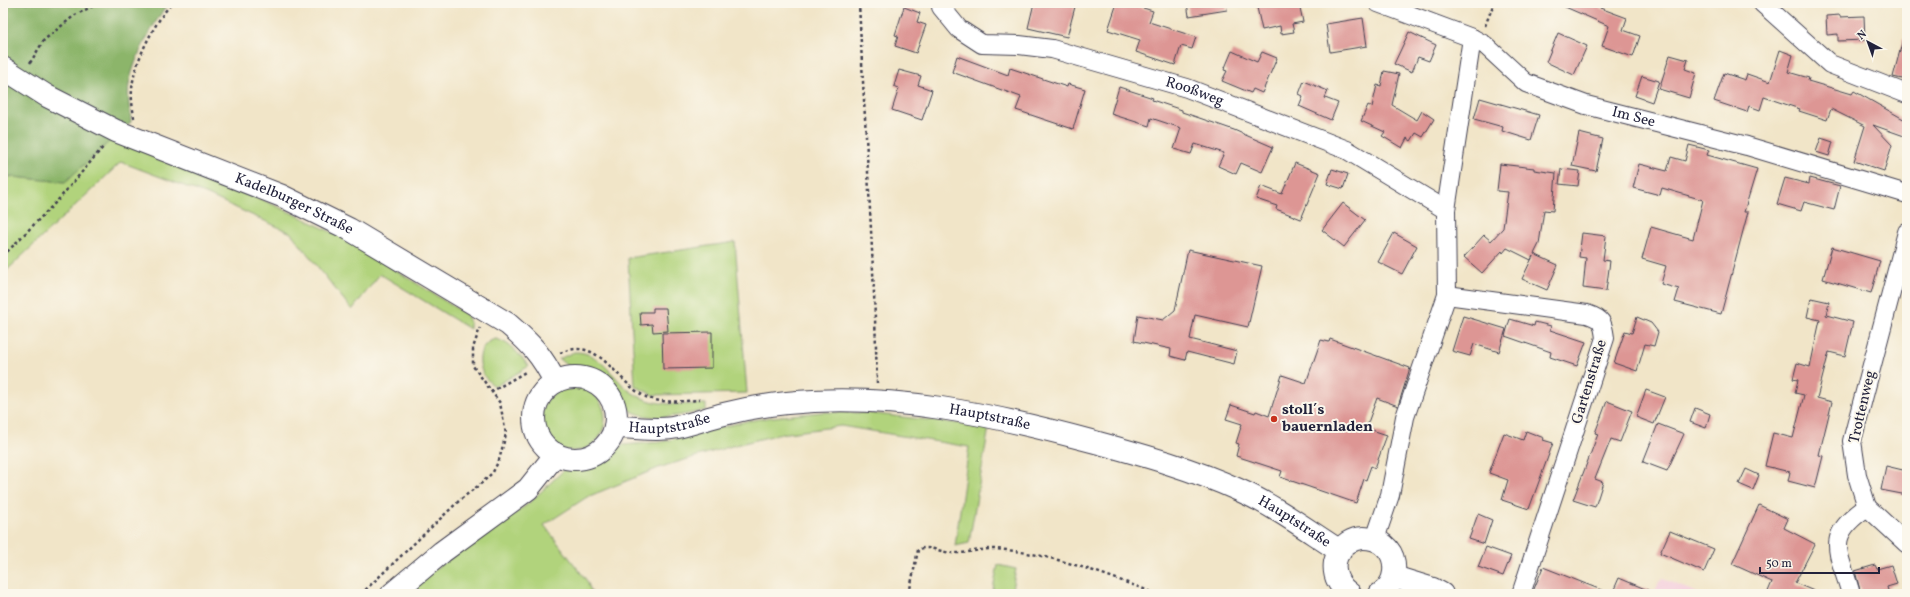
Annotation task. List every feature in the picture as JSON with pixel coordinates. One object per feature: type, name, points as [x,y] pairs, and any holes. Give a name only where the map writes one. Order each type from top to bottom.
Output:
[{"type":"main road","name":"Kadelburger Straße","points":[[12,74],[125,135],[282,196],[349,229],[508,324],[528,341],[545,361],[555,382]]},
{"type":"main road","points":[[568,377],[582,377],[594,381],[605,389],[613,400],[616,413],[615,427],[611,438],[594,454],[582,458],[570,458],[556,454],[548,448],[540,438],[536,426],[535,413],[538,401],[545,390],[555,382],[568,377]]},
{"type":"main road","name":"Hauptstraße","points":[[615,427],[671,428],[726,413],[787,403],[840,401],[877,402],[963,410],[1051,430],[1135,453],[1194,472],[1240,490],[1280,512],[1340,551]]},
{"type":"main road","points":[[392,594],[442,552],[489,516],[528,489],[556,454]]},
{"type":"main road","points":[[1343,592],[1336,578],[1335,566],[1340,551],[1355,539],[1365,538],[1375,539],[1386,546],[1393,557],[1395,565],[1394,577],[1385,590],[1380,594]]},
{"type":"main road","points":[[1394,577],[1434,589],[1442,594]]},
{"type":"street","name":"Rooßweg","points":[[941,3],[941,7],[959,29],[982,44],[1019,45],[1052,49],[1187,88],[1347,150],[1446,210]]},
{"type":"street","name":"Im See","points":[[1378,3],[1476,40],[1485,45],[1526,83],[1586,105],[1747,146],[1907,194]]},
{"type":"street","points":[[1762,3],[1830,64],[1907,94]]},
{"type":"street","points":[[1375,539],[1390,495],[1405,417],[1447,295],[1446,210],[1476,40]]},
{"type":"street","name":"Trottenweg","points":[[1867,507],[1857,475],[1852,441],[1907,232]]},
{"type":"street","name":"Gartenstraße","points":[[1447,295],[1587,314],[1597,317],[1603,323],[1605,338],[1522,594]]},
{"type":"street","points":[[1851,594],[1836,543],[1842,528],[1851,517],[1867,507],[1907,544]]},
{"type":"path","points":[[12,74],[44,40],[75,15],[99,3]]},
{"type":"path","points":[[3,256],[125,135],[135,128],[132,91],[134,77],[147,43],[172,3]]},
{"type":"path","points":[[859,3],[867,182],[875,286],[877,402]]},
{"type":"path","points":[[1476,40],[1494,3]]},
{"type":"path","points":[[361,594],[461,499],[493,472],[499,460],[506,434],[500,403],[473,366],[473,348],[476,337],[490,312]]},
{"type":"path","points":[[492,392],[545,361],[572,348],[583,349],[598,356],[635,391],[647,397],[658,400],[705,400]]},
{"type":"path","points":[[908,594],[918,550],[926,548],[953,553],[994,548],[1067,563],[1158,594]]},
{"type":"shaded area","points":[[1663,579],[1700,594],[1654,594],[1659,582]]},
{"type":"green space","points":[[3,3],[168,3],[135,62],[128,93],[131,122],[65,182],[3,176]]},
{"type":"green space","points":[[113,138],[243,191],[349,241],[467,315],[470,323],[470,329],[380,274],[352,310],[291,233],[208,195],[121,162],[3,274],[3,176],[65,182]]},
{"type":"green space","points":[[735,242],[747,393],[653,395],[635,386],[628,258]]},
{"type":"green space","points":[[496,339],[510,346],[529,366],[496,386],[490,382],[481,369],[480,354],[483,347],[488,342]]},
{"type":"green space","points":[[574,352],[584,353],[601,362],[628,390],[644,399],[670,404],[706,404],[706,410],[684,415],[662,417],[640,415],[630,411],[618,401],[600,378],[569,366],[559,359]]},
{"type":"green space","points":[[573,387],[591,393],[599,401],[605,419],[599,437],[591,445],[573,451],[555,445],[547,437],[541,419],[547,401],[555,393]]},
{"type":"green space","points":[[822,412],[868,413],[989,427],[969,543],[955,546],[969,447],[841,426],[780,434],[732,446],[661,467],[587,497],[544,525],[587,581],[592,594],[405,594],[422,578],[528,504],[564,470],[590,465],[614,449],[623,445],[661,442],[747,421]]},
{"type":"green space","points":[[998,565],[1016,569],[1011,594],[992,594]]},
{"type":"building","points":[[1034,3],[1076,3],[1067,37],[1028,28]]},
{"type":"building","points":[[1117,3],[1127,3],[1153,11],[1149,22],[1196,37],[1192,49],[1181,46],[1175,65],[1136,52],[1140,40],[1108,30]]},
{"type":"building","points":[[1187,3],[1226,3],[1227,10],[1189,16]]},
{"type":"building","points":[[1256,3],[1299,3],[1303,22],[1292,24],[1294,32],[1281,34],[1280,26],[1262,30]]},
{"type":"building","points":[[1556,3],[1602,3],[1600,8],[1627,18],[1623,30],[1640,36],[1633,57],[1602,46],[1609,26]]},
{"type":"building","points":[[904,7],[920,13],[917,22],[926,25],[916,53],[895,46],[898,36],[895,35]]},
{"type":"building","points":[[1840,15],[1840,17],[1864,16],[1865,40],[1838,41],[1838,34],[1827,35],[1826,16]]},
{"type":"building","points":[[1363,18],[1367,46],[1330,52],[1326,24]]},
{"type":"building","points":[[1409,32],[1436,45],[1429,61],[1418,57],[1412,72],[1394,64]]},
{"type":"building","points":[[1558,33],[1587,46],[1574,75],[1546,62]]},
{"type":"building","points":[[1903,39],[1907,40],[1907,80],[1893,77]]},
{"type":"building","points":[[1780,50],[1793,55],[1788,72],[1809,78],[1808,81],[1852,94],[1854,91],[1907,121],[1907,137],[1873,125],[1892,145],[1884,171],[1854,161],[1865,126],[1831,109],[1827,120],[1764,97],[1760,110],[1749,106],[1747,112],[1714,101],[1724,73],[1745,80],[1747,74],[1770,82]]},
{"type":"building","points":[[1232,51],[1257,62],[1262,52],[1277,58],[1262,93],[1253,89],[1251,93],[1222,81],[1227,71],[1224,70]]},
{"type":"building","points":[[1670,55],[1688,60],[1685,69],[1696,73],[1689,98],[1659,89]]},
{"type":"building","points":[[957,56],[1008,75],[1010,68],[1067,87],[1068,84],[1085,89],[1073,129],[1016,110],[1021,97],[952,72]]},
{"type":"building","points":[[899,70],[921,76],[918,85],[932,90],[922,120],[892,110],[899,88],[894,86]]},
{"type":"building","points":[[1384,71],[1399,74],[1392,105],[1417,120],[1422,111],[1434,119],[1423,137],[1416,133],[1411,141],[1407,138],[1402,148],[1382,136],[1385,132],[1361,121],[1368,105],[1372,107],[1377,85],[1381,86]]},
{"type":"building","points":[[1642,76],[1659,81],[1652,102],[1635,96]]},
{"type":"building","points":[[1304,81],[1328,91],[1325,98],[1338,103],[1331,120],[1299,106],[1303,96],[1299,94]]},
{"type":"building","points":[[1119,87],[1153,98],[1152,100],[1234,130],[1273,147],[1262,172],[1241,163],[1236,174],[1218,166],[1224,153],[1195,144],[1191,154],[1174,149],[1181,128],[1151,118],[1149,126],[1111,114]]},
{"type":"building","points":[[1480,98],[1539,115],[1531,140],[1502,131],[1503,127],[1474,119]]},
{"type":"building","points":[[1579,133],[1603,139],[1596,171],[1572,166]]},
{"type":"building","points":[[1821,138],[1833,142],[1829,156],[1816,152]]},
{"type":"building","points":[[1689,145],[1709,150],[1707,155],[1757,169],[1744,212],[1748,212],[1721,314],[1675,302],[1679,289],[1661,284],[1666,266],[1642,259],[1651,227],[1693,239],[1703,200],[1662,188],[1660,195],[1633,188],[1639,164],[1667,171],[1671,157],[1685,161]]},
{"type":"building","points":[[1295,163],[1320,173],[1301,219],[1276,209],[1277,206],[1256,199],[1261,186],[1282,194]]},
{"type":"building","points":[[1500,164],[1534,168],[1534,170],[1556,173],[1553,211],[1544,210],[1539,244],[1534,254],[1558,265],[1547,290],[1522,279],[1533,256],[1531,260],[1507,248],[1503,253],[1502,251],[1482,273],[1464,257],[1484,235],[1491,241],[1503,228],[1508,192],[1497,191]]},
{"type":"building","points":[[1332,169],[1348,174],[1343,189],[1327,184]]},
{"type":"building","points":[[1561,169],[1580,171],[1578,186],[1559,184]]},
{"type":"building","points":[[1785,178],[1809,184],[1810,178],[1840,186],[1834,210],[1804,202],[1801,211],[1777,204]]},
{"type":"building","points":[[1343,203],[1365,220],[1344,247],[1322,230]]},
{"type":"building","points":[[1394,233],[1417,246],[1402,274],[1378,262]]},
{"type":"building","points":[[1582,233],[1606,236],[1603,260],[1610,261],[1606,291],[1583,288],[1586,258],[1579,257]]},
{"type":"building","points":[[1832,247],[1880,261],[1871,293],[1823,279]]},
{"type":"building","points":[[1188,250],[1262,266],[1248,327],[1195,315],[1190,339],[1237,351],[1234,364],[1187,352],[1185,360],[1170,356],[1171,349],[1134,341],[1138,315],[1163,320],[1175,310]]},
{"type":"building","points":[[1811,298],[1829,302],[1826,315],[1853,322],[1845,356],[1829,352],[1817,398],[1832,402],[1819,455],[1823,456],[1815,488],[1788,481],[1790,472],[1765,466],[1773,433],[1793,438],[1804,395],[1795,393],[1798,380],[1793,379],[1797,363],[1810,367],[1820,320],[1807,317]]},
{"type":"building","points":[[653,308],[666,308],[668,331],[653,332],[652,324],[641,325],[640,312],[653,312]]},
{"type":"building","points":[[1463,316],[1506,329],[1499,352],[1474,344],[1470,356],[1452,351]]},
{"type":"building","points":[[1637,317],[1651,323],[1658,332],[1654,346],[1645,344],[1637,371],[1614,363],[1625,331],[1632,333]]},
{"type":"building","points":[[1510,319],[1534,326],[1535,322],[1551,326],[1550,330],[1586,342],[1577,366],[1550,357],[1551,352],[1505,336]]},
{"type":"building","points":[[712,332],[712,368],[663,369],[662,333]]},
{"type":"building","points":[[1330,339],[1410,368],[1398,406],[1377,398],[1366,428],[1387,435],[1375,468],[1371,466],[1366,480],[1364,479],[1356,503],[1280,477],[1282,471],[1236,456],[1239,444],[1236,443],[1242,424],[1226,419],[1231,405],[1269,416],[1282,375],[1306,383],[1321,340],[1329,342]]},
{"type":"building","points":[[1646,390],[1665,397],[1654,424],[1636,417]]},
{"type":"building","points":[[1607,401],[1632,411],[1620,442],[1611,439],[1595,479],[1603,482],[1595,507],[1573,500],[1598,434],[1595,433]]},
{"type":"building","points":[[1695,408],[1710,414],[1706,428],[1690,422]]},
{"type":"building","points":[[1658,424],[1684,434],[1667,471],[1643,462]]},
{"type":"building","points":[[1526,431],[1544,438],[1543,440],[1553,443],[1529,509],[1502,500],[1508,480],[1489,473],[1504,433],[1523,440]]},
{"type":"building","points":[[1886,466],[1907,471],[1907,495],[1881,490]]},
{"type":"building","points":[[1746,469],[1759,475],[1753,490],[1739,484]]},
{"type":"building","points":[[1759,505],[1788,519],[1784,528],[1815,544],[1795,583],[1821,594],[1767,594],[1772,582],[1732,564]]},
{"type":"building","points":[[1478,514],[1492,520],[1484,544],[1469,539]]},
{"type":"building","points":[[1670,531],[1714,549],[1704,572],[1660,553]]},
{"type":"building","points":[[1486,547],[1511,556],[1503,576],[1478,567]]},
{"type":"building","points":[[1875,565],[1877,569],[1891,565],[1897,584],[1887,587],[1889,594],[1861,594],[1855,571]]},
{"type":"building","points":[[1543,567],[1609,593],[1609,594],[1532,594]]},
{"type":"building","points":[[1619,578],[1657,594],[1612,594]]},
{"type":"place","name":"stoll´s bauernladen","points":[[1274,419]]}]
